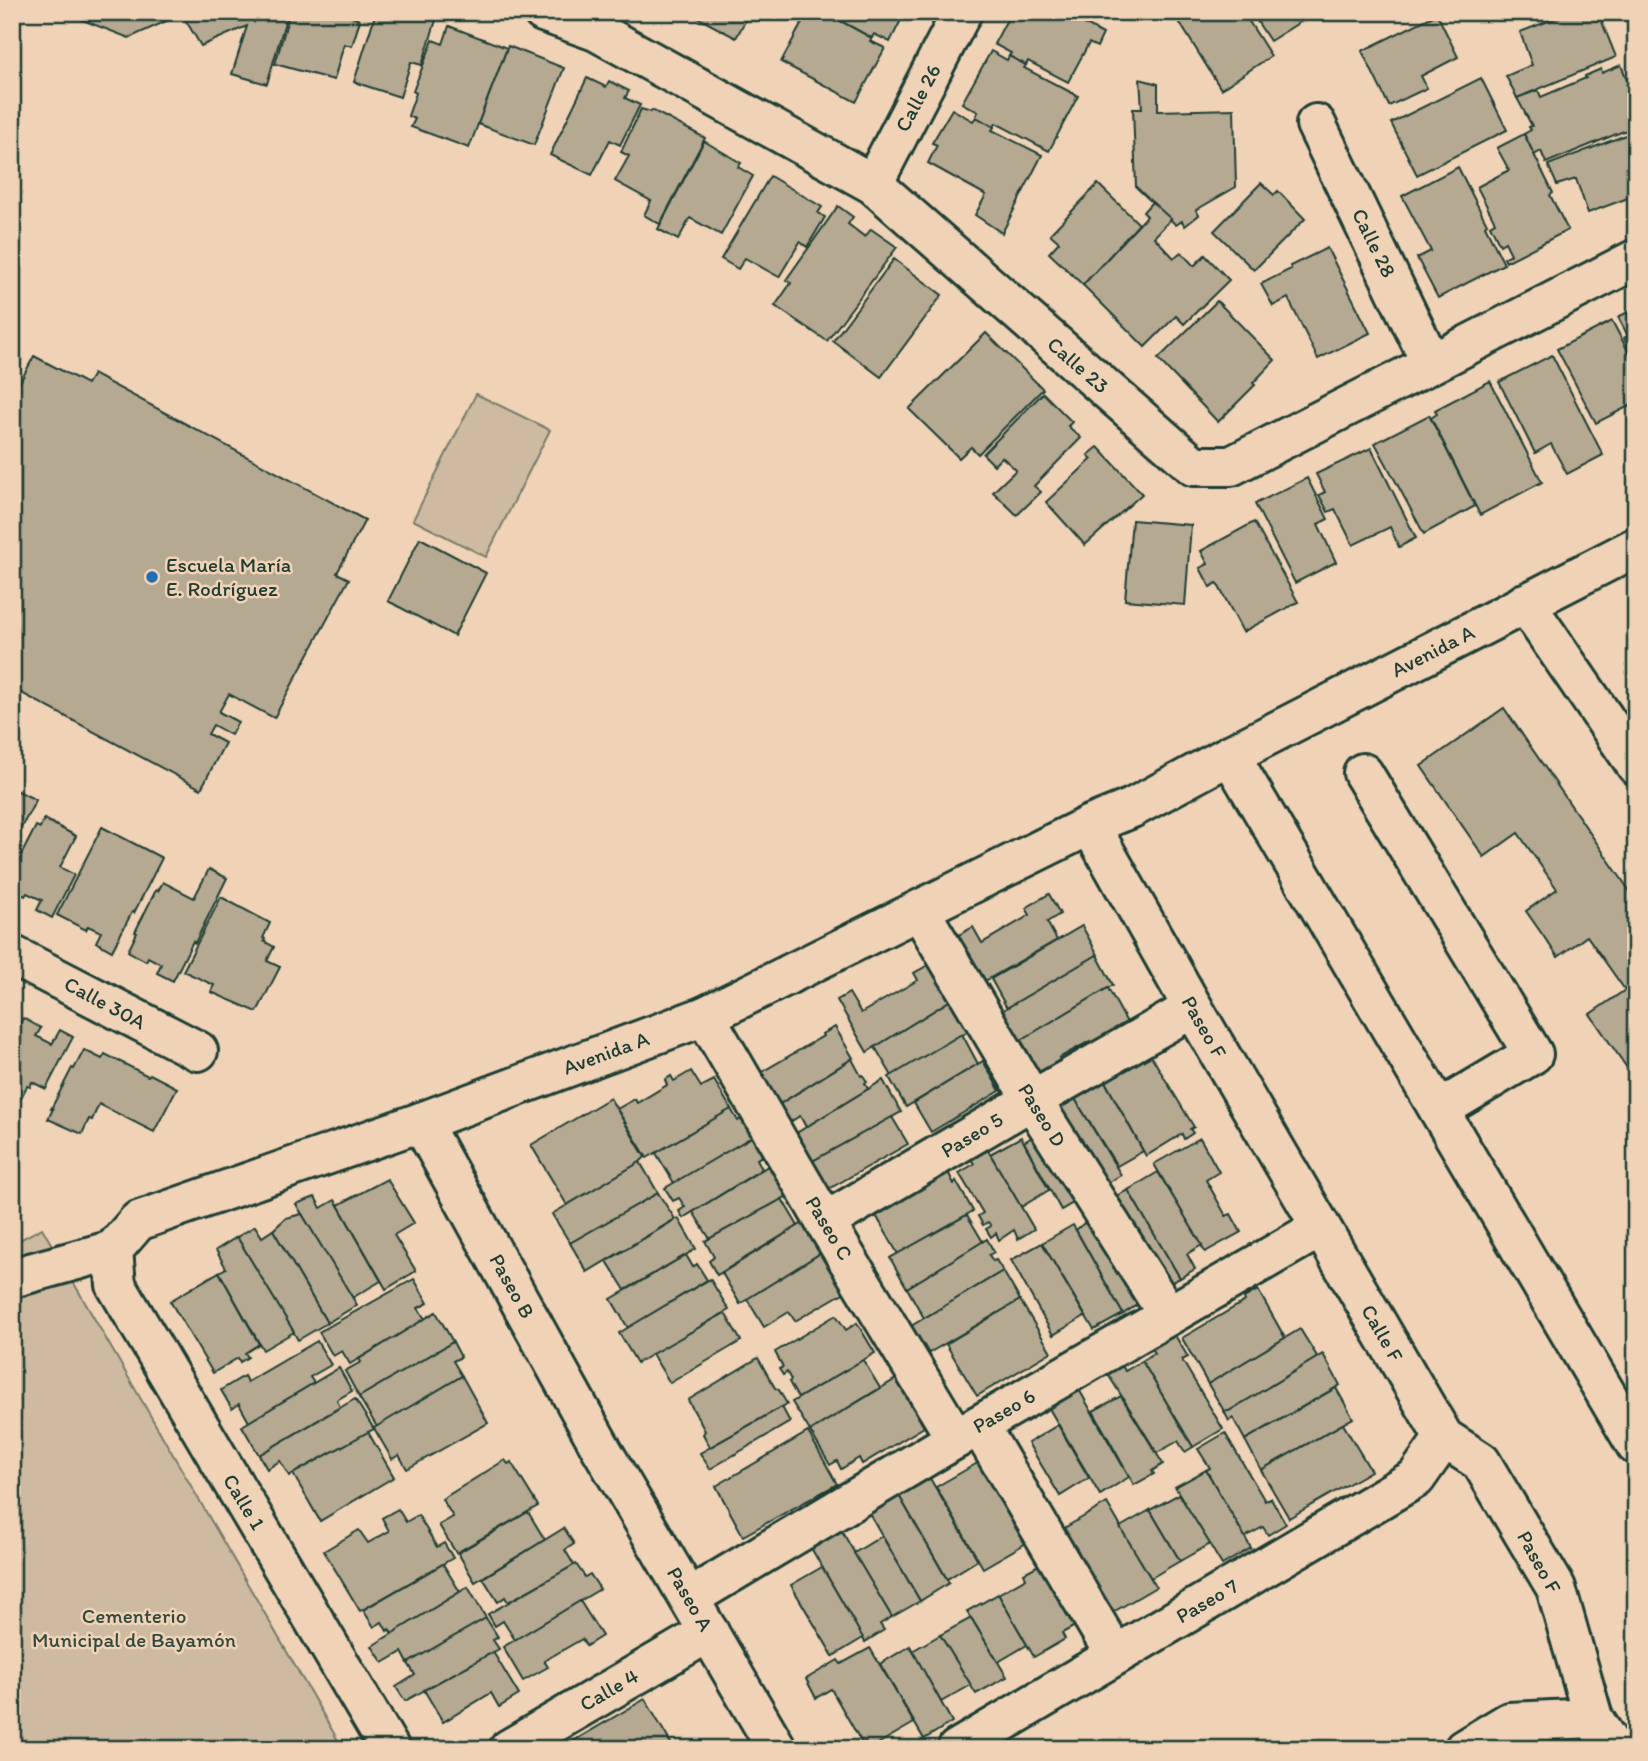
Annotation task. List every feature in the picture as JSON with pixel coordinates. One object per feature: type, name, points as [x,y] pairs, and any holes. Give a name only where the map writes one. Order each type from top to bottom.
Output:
[{"type":"street","name":"Calle 23","points":[[543,12],[601,22],[873,184],[1194,466],[1231,466],[1636,259]]},
{"type":"street","name":"Calle 26","points":[[873,184],[962,12]]},
{"type":"street","name":"Calle 28","points":[[1316,124],[1431,363]]},
{"type":"street","name":"Avenida A","points":[[113,1250],[138,1221],[422,1122],[705,1016],[1090,825],[1132,808],[1636,547]]},
{"type":"street","points":[[1525,603],[1636,765]]},
{"type":"street","points":[[1230,755],[1636,1445]]},
{"type":"street","points":[[1363,773],[1533,1054],[1439,1110]]},
{"type":"street","name":"Paseo F","points":[[1090,825],[1320,1228]]},
{"type":"street","name":"Paseo D","points":[[920,911],[1032,1100],[1168,1315]]},
{"type":"street","name":"Calle 30A","points":[[12,955],[198,1051]]},
{"type":"street","name":"Paseo 5","points":[[825,1222],[1193,1008]]},
{"type":"street","name":"Paseo C","points":[[705,1016],[825,1222],[1115,1655]]},
{"type":"street","name":"Paseo B","points":[[422,1122],[603,1450]]},
{"type":"street","name":"Paseo 6","points":[[689,1598],[1320,1228]]},
{"type":"street","name":"Calle F","points":[[1320,1228],[1444,1438]]},
{"type":"street","points":[[12,1278],[113,1250]]},
{"type":"street","name":"Calle 1","points":[[113,1250],[116,1284],[390,1749]]},
{"type":"street","name":"Paseo F","points":[[1444,1438],[1481,1462],[1556,1588],[1603,1733]]},
{"type":"street","name":"Paseo 7","points":[[957,1749],[1416,1478],[1444,1438]]},
{"type":"street","name":"Paseo A","points":[[603,1450],[777,1749]]},
{"type":"street","name":"Calle 4","points":[[509,1749],[709,1632]]},
{"type":"street","points":[[1464,1749],[1508,1722],[1603,1733]]},
{"type":"green space","points":[[476,394],[550,430],[486,557],[413,520]]},
{"type":"green space","name":"Cementerio Municipal de Bayamón","points":[[42,1228],[343,1749],[12,1749],[12,1244]]},
{"type":"building","points":[[90,12],[251,12],[254,22],[262,12],[287,15],[267,84],[232,74],[247,26],[201,46],[182,14],[129,38],[77,18]]},
{"type":"building","points":[[290,12],[353,12],[352,17],[360,20],[352,46],[344,44],[334,80],[275,64]]},
{"type":"building","points":[[376,12],[410,12],[436,20],[422,65],[411,62],[400,97],[354,82]]},
{"type":"building","points":[[687,12],[750,12],[736,38]]},
{"type":"building","points":[[812,12],[836,22],[837,19],[885,48],[856,102],[781,62],[804,19],[808,20]]},
{"type":"building","points":[[832,12],[905,12],[890,42],[874,34],[872,38],[837,19],[839,16]]},
{"type":"building","points":[[1011,12],[1062,12],[1103,34],[1097,47],[1089,43],[1068,82],[1028,61],[1026,65],[994,44]]},
{"type":"building","points":[[1173,12],[1243,12],[1271,56],[1221,89]]},
{"type":"building","points":[[1251,12],[1316,12],[1270,41]]},
{"type":"building","points":[[1512,12],[1540,12],[1515,21]]},
{"type":"building","points":[[1572,12],[1598,12],[1616,57],[1517,98],[1506,76],[1532,65],[1520,32]]},
{"type":"building","points":[[1437,14],[1458,57],[1421,76],[1427,88],[1389,106],[1362,51]]},
{"type":"building","points":[[449,26],[507,48],[469,148],[411,127],[415,119],[408,116],[416,93],[413,91],[433,40],[443,44]]},
{"type":"building","points":[[508,46],[564,68],[534,145],[478,124]]},
{"type":"building","points":[[991,51],[1007,60],[1009,56],[1026,65],[1024,68],[1078,96],[1049,151],[996,123],[994,127],[976,117],[978,112],[962,103]]},
{"type":"building","points":[[1621,65],[1636,101],[1636,126],[1546,163],[1541,151],[1534,155],[1524,134],[1531,130],[1529,127],[1532,126],[1517,98],[1538,90],[1541,97],[1601,69],[1602,73]]},
{"type":"building","points":[[587,78],[606,87],[609,81],[629,91],[625,98],[640,105],[620,145],[610,140],[592,175],[550,155]]},
{"type":"building","points":[[1481,78],[1507,130],[1417,175],[1391,123]]},
{"type":"building","points":[[1140,79],[1158,84],[1158,111],[1234,109],[1236,187],[1196,210],[1199,215],[1185,226],[1182,221],[1176,225],[1136,187],[1133,109],[1142,109]]},
{"type":"building","points":[[641,109],[652,110],[705,138],[660,224],[644,215],[651,201],[615,181],[629,156],[621,152]]},
{"type":"building","points":[[952,109],[973,121],[976,117],[994,127],[992,130],[1042,155],[1002,233],[975,215],[986,195],[928,163],[937,145],[932,143]]},
{"type":"building","points":[[1636,131],[1636,195],[1588,213],[1576,179],[1557,185],[1548,165]]},
{"type":"building","points":[[1524,134],[1568,230],[1506,262],[1504,258],[1511,254],[1505,242],[1500,245],[1490,225],[1495,222],[1477,187],[1509,170],[1497,148]]},
{"type":"building","points":[[704,141],[741,163],[738,167],[753,176],[721,235],[690,218],[678,240],[658,229]]},
{"type":"building","points":[[1458,167],[1504,264],[1438,298],[1417,258],[1431,251],[1402,196]]},
{"type":"building","points":[[770,176],[822,207],[818,213],[825,217],[807,247],[800,242],[779,277],[745,258],[738,269],[721,259]]},
{"type":"building","points":[[1261,183],[1274,195],[1278,191],[1305,219],[1254,270],[1214,231]]},
{"type":"building","points":[[1098,184],[1139,224],[1083,285],[1049,253],[1059,242],[1050,234]]},
{"type":"building","points":[[1152,202],[1171,219],[1154,237],[1174,258],[1181,252],[1194,266],[1205,255],[1229,280],[1184,324],[1176,316],[1145,347],[1083,285],[1147,216],[1143,212]]},
{"type":"building","points":[[838,206],[853,217],[848,224],[865,237],[871,229],[897,247],[827,341],[775,306],[791,283],[786,280]]},
{"type":"building","points":[[1327,248],[1370,333],[1318,359],[1288,298],[1273,306],[1261,284]]},
{"type":"building","points":[[894,259],[942,295],[881,377],[833,341]]},
{"type":"building","points":[[1217,301],[1275,360],[1253,383],[1255,385],[1218,422],[1158,359]]},
{"type":"building","points":[[1636,308],[1636,350],[1631,353],[1624,338],[1628,336],[1618,317]]},
{"type":"building","points":[[1612,321],[1636,366],[1636,404],[1596,423],[1557,349]]},
{"type":"building","points":[[986,333],[1043,389],[978,454],[971,447],[959,458],[909,409]]},
{"type":"building","points":[[1552,355],[1603,455],[1567,474],[1551,444],[1535,453],[1499,382]]},
{"type":"building","points":[[34,356],[87,384],[93,374],[365,520],[337,573],[349,579],[274,718],[229,694],[219,712],[238,722],[231,735],[213,725],[208,734],[225,743],[201,789],[12,688],[12,397]]},
{"type":"building","points":[[1490,381],[1542,482],[1480,515],[1431,418],[1437,414],[1435,410]]},
{"type":"building","points":[[1043,393],[1072,422],[1068,426],[1081,438],[1034,486],[1041,492],[1017,515],[993,492],[1016,470],[1002,457],[994,465],[983,454]]},
{"type":"building","points":[[1429,415],[1475,506],[1424,534],[1375,443]]},
{"type":"building","points":[[1098,447],[1142,494],[1085,545],[1046,502],[1092,459],[1088,455]]},
{"type":"building","points":[[1371,448],[1416,538],[1399,547],[1390,527],[1353,545],[1335,509],[1328,512],[1319,495],[1325,492],[1316,474]]},
{"type":"building","points":[[1307,478],[1328,519],[1318,524],[1336,562],[1295,583],[1255,504]]},
{"type":"building","points":[[1132,520],[1191,525],[1185,605],[1125,600]]},
{"type":"building","points":[[1254,522],[1298,602],[1243,632],[1217,583],[1210,587],[1200,568],[1208,564],[1201,551]]},
{"type":"building","points":[[420,538],[486,573],[454,636],[388,601]]},
{"type":"building","points":[[1504,708],[1636,900],[1636,1081],[1590,1014],[1625,990],[1587,936],[1558,957],[1526,911],[1557,889],[1518,833],[1484,857],[1421,766]]},
{"type":"building","points":[[12,788],[36,800],[12,845]]},
{"type":"building","points":[[44,819],[76,836],[60,867],[74,875],[52,918],[37,910],[42,900],[12,889],[12,881],[18,869],[15,867],[36,826],[40,828]]},
{"type":"building","points":[[102,827],[162,858],[112,951],[96,942],[101,932],[88,926],[86,930],[57,915]]},
{"type":"building","points":[[209,869],[227,878],[173,981],[157,973],[161,964],[148,957],[146,961],[128,951],[156,890],[158,891],[163,882],[194,898]]},
{"type":"building","points":[[1049,894],[1060,914],[1047,922],[1057,940],[976,986],[950,940],[973,927],[982,943],[1030,915],[1026,908]]},
{"type":"building","points":[[221,897],[270,923],[263,938],[274,947],[267,961],[280,967],[257,1012],[211,992],[214,985],[183,971]]},
{"type":"building","points":[[1082,926],[1098,955],[1007,1008],[991,979]]},
{"type":"building","points":[[1097,955],[1113,985],[1010,1047],[993,1016]]},
{"type":"building","points":[[932,963],[953,999],[867,1052],[837,1000],[849,993],[861,1013],[918,980],[914,973]]},
{"type":"building","points":[[1108,988],[1130,1028],[1093,1048],[1090,1041],[1059,1058],[1062,1064],[1041,1075],[1021,1040]]},
{"type":"building","points":[[956,997],[974,1028],[892,1076],[875,1047]]},
{"type":"building","points":[[23,1018],[41,1028],[36,1036],[52,1044],[60,1030],[73,1037],[46,1089],[32,1082],[30,1087],[27,1086],[12,1115],[12,1038]]},
{"type":"building","points":[[835,1027],[853,1058],[773,1108],[757,1079],[765,1075],[762,1072]]},
{"type":"building","points":[[962,1034],[978,1064],[906,1107],[889,1077]]},
{"type":"building","points":[[1141,1039],[1194,1127],[1190,1129],[1193,1133],[1184,1139],[1182,1134],[1146,1156],[1103,1078]]},
{"type":"building","points":[[84,1050],[102,1059],[105,1054],[177,1088],[154,1132],[99,1104],[82,1134],[48,1119],[72,1068],[74,1069]]},
{"type":"building","points":[[852,1059],[867,1082],[865,1083],[868,1089],[806,1127],[800,1116],[790,1122],[780,1104]]},
{"type":"building","points":[[983,1061],[1000,1091],[931,1132],[914,1103]]},
{"type":"building","points":[[691,1071],[701,1087],[714,1080],[731,1109],[647,1158],[617,1109],[635,1099],[637,1103],[667,1085],[665,1080],[671,1076],[674,1081]]},
{"type":"building","points":[[1103,1078],[1143,1151],[1117,1166],[1073,1096]]},
{"type":"building","points":[[883,1080],[901,1112],[811,1162],[790,1137]]},
{"type":"building","points":[[1066,1084],[1121,1175],[1094,1191],[1038,1100]]},
{"type":"building","points":[[610,1098],[645,1157],[567,1205],[531,1145]]},
{"type":"building","points":[[731,1109],[738,1121],[751,1114],[762,1131],[674,1183],[656,1153]]},
{"type":"building","points":[[892,1117],[908,1144],[827,1190],[811,1162]]},
{"type":"building","points":[[762,1131],[773,1150],[757,1159],[762,1169],[683,1218],[679,1211],[685,1207],[679,1198],[673,1201],[665,1188]]},
{"type":"building","points":[[1037,1134],[1088,1194],[1061,1210],[1024,1142]]},
{"type":"building","points":[[1021,1137],[1049,1190],[1021,1207],[990,1154]]},
{"type":"building","points":[[1200,1138],[1219,1172],[1206,1180],[1226,1216],[1231,1214],[1241,1232],[1205,1252],[1154,1164]]},
{"type":"building","points":[[986,1147],[1034,1229],[1018,1239],[1014,1230],[999,1240],[996,1233],[991,1237],[986,1229],[991,1226],[988,1222],[983,1225],[978,1216],[983,1213],[959,1173],[974,1164],[970,1157]]},
{"type":"building","points":[[640,1162],[658,1193],[570,1243],[552,1214]]},
{"type":"building","points":[[943,1162],[954,1184],[956,1181],[973,1211],[898,1254],[870,1205]]},
{"type":"building","points":[[773,1163],[791,1194],[710,1239],[693,1212]]},
{"type":"building","points":[[1158,1172],[1202,1245],[1187,1254],[1195,1269],[1180,1278],[1128,1190]]},
{"type":"building","points":[[387,1179],[414,1223],[394,1235],[416,1271],[386,1289],[338,1205]]},
{"type":"building","points":[[1128,1190],[1180,1278],[1157,1290],[1100,1204]]},
{"type":"building","points":[[658,1193],[675,1219],[587,1272],[570,1243]]},
{"type":"building","points":[[315,1197],[321,1208],[335,1200],[381,1281],[352,1298],[296,1204]]},
{"type":"building","points":[[782,1199],[798,1226],[717,1275],[709,1261],[714,1257],[705,1241]]},
{"type":"building","points":[[1097,1212],[1149,1297],[1123,1314],[1076,1230]]},
{"type":"building","points":[[302,1214],[357,1305],[327,1323],[273,1230],[286,1218]]},
{"type":"building","points":[[967,1215],[983,1242],[907,1288],[890,1258]]},
{"type":"building","points":[[678,1218],[696,1249],[625,1290],[607,1261]]},
{"type":"building","points":[[803,1223],[821,1253],[740,1304],[722,1273]]},
{"type":"building","points":[[1073,1225],[1123,1314],[1094,1330],[1042,1243]]},
{"type":"building","points":[[255,1226],[262,1237],[273,1230],[327,1323],[298,1340],[237,1237]]},
{"type":"building","points":[[237,1237],[294,1332],[263,1350],[219,1272],[226,1268],[216,1250]]},
{"type":"building","points":[[987,1239],[994,1252],[989,1255],[1003,1271],[924,1318],[907,1288]]},
{"type":"building","points":[[1042,1243],[1085,1316],[1053,1335],[1011,1260]]},
{"type":"building","points":[[821,1253],[845,1292],[795,1321],[789,1312],[764,1327],[747,1299]]},
{"type":"building","points":[[686,1255],[693,1267],[697,1264],[707,1280],[628,1328],[611,1299]]},
{"type":"building","points":[[1003,1271],[1020,1300],[922,1357],[906,1329]]},
{"type":"building","points":[[219,1272],[259,1344],[245,1353],[248,1357],[240,1362],[238,1358],[213,1373],[170,1301]]},
{"type":"building","points":[[414,1279],[428,1303],[418,1308],[425,1319],[350,1364],[342,1351],[333,1356],[319,1332]]},
{"type":"building","points":[[710,1279],[729,1310],[637,1363],[619,1333]]},
{"type":"building","points":[[1258,1290],[1285,1338],[1208,1384],[1182,1338],[1245,1301],[1244,1298]]},
{"type":"building","points":[[1020,1300],[1051,1352],[977,1396],[946,1344]]},
{"type":"building","points":[[436,1312],[453,1342],[359,1397],[345,1371],[361,1362],[359,1359]]},
{"type":"building","points":[[725,1313],[741,1341],[670,1383],[652,1354]]},
{"type":"building","points":[[836,1315],[846,1330],[857,1323],[875,1353],[798,1398],[787,1372],[783,1375],[779,1369],[783,1367],[775,1352]]},
{"type":"building","points":[[1300,1329],[1318,1358],[1229,1411],[1224,1411],[1208,1384]]},
{"type":"building","points":[[1173,1332],[1188,1357],[1182,1360],[1223,1429],[1193,1447],[1142,1361],[1154,1353],[1150,1346]]},
{"type":"building","points":[[317,1341],[331,1365],[310,1377],[314,1383],[249,1422],[239,1404],[232,1409],[221,1390],[244,1376],[247,1382]]},
{"type":"building","points":[[453,1342],[461,1357],[453,1361],[462,1376],[377,1427],[359,1397]]},
{"type":"building","points":[[1323,1354],[1340,1385],[1245,1440],[1233,1418],[1229,1421],[1224,1411],[1229,1411]]},
{"type":"building","points":[[758,1358],[787,1404],[710,1447],[703,1434],[705,1431],[688,1400]]},
{"type":"building","points":[[863,1360],[880,1388],[810,1431],[792,1402]]},
{"type":"building","points":[[1142,1361],[1193,1447],[1185,1452],[1178,1441],[1157,1453],[1106,1371],[1120,1362],[1125,1371]]},
{"type":"building","points":[[339,1368],[352,1391],[337,1400],[340,1407],[259,1455],[242,1426]]},
{"type":"building","points":[[462,1376],[488,1423],[407,1469],[399,1455],[392,1459],[374,1428]]},
{"type":"building","points":[[896,1379],[924,1427],[862,1464],[859,1458],[841,1469],[837,1461],[830,1465],[810,1431]]},
{"type":"building","points":[[1077,1386],[1129,1477],[1100,1495],[1047,1405]]},
{"type":"building","points":[[1336,1388],[1353,1418],[1261,1470],[1245,1440]]},
{"type":"building","points":[[1121,1396],[1163,1464],[1152,1471],[1154,1474],[1134,1485],[1093,1411]]},
{"type":"building","points":[[355,1399],[374,1429],[289,1476],[280,1461],[267,1469],[259,1455]]},
{"type":"building","points":[[782,1407],[790,1422],[710,1469],[700,1453]]},
{"type":"building","points":[[1343,1424],[1371,1471],[1289,1518],[1261,1470]]},
{"type":"building","points":[[1058,1425],[1089,1478],[1060,1496],[1028,1443]]},
{"type":"building","points":[[368,1432],[394,1477],[320,1521],[293,1474]]},
{"type":"building","points":[[808,1432],[837,1484],[743,1536],[716,1486]]},
{"type":"building","points":[[1225,1433],[1265,1501],[1271,1498],[1286,1524],[1268,1535],[1263,1527],[1245,1537],[1206,1470],[1210,1468],[1198,1449]]},
{"type":"building","points":[[505,1460],[508,1464],[511,1462],[538,1506],[456,1553],[439,1525],[453,1517],[442,1499]]},
{"type":"building","points":[[981,1461],[1028,1542],[983,1568],[936,1487]]},
{"type":"building","points":[[1206,1470],[1251,1548],[1222,1565],[1175,1487]]},
{"type":"building","points":[[928,1475],[978,1560],[947,1579],[898,1494]]},
{"type":"building","points":[[898,1494],[949,1583],[920,1601],[868,1511]]},
{"type":"building","points":[[1179,1494],[1210,1544],[1180,1561],[1150,1510]]},
{"type":"building","points":[[1107,1503],[1156,1587],[1108,1615],[1059,1531]]},
{"type":"building","points":[[398,1509],[406,1522],[418,1515],[437,1547],[444,1543],[453,1558],[360,1611],[324,1551],[359,1530],[368,1543],[389,1531],[382,1518]]},
{"type":"building","points":[[1150,1510],[1180,1561],[1151,1578],[1120,1527]]},
{"type":"building","points":[[528,1512],[545,1540],[475,1582],[458,1553]]},
{"type":"building","points":[[564,1528],[574,1544],[565,1550],[574,1565],[508,1602],[505,1597],[498,1602],[483,1578]]},
{"type":"building","points":[[840,1528],[892,1617],[880,1624],[884,1630],[865,1642],[810,1546]]},
{"type":"building","points":[[882,1536],[920,1601],[892,1617],[854,1553]]},
{"type":"building","points":[[1044,1562],[1077,1625],[1062,1633],[1065,1639],[1034,1657],[998,1594],[1026,1578],[1024,1573]]},
{"type":"building","points":[[443,1564],[460,1592],[392,1634],[382,1622],[374,1627],[363,1610]]},
{"type":"building","points":[[576,1564],[585,1577],[590,1574],[600,1589],[515,1640],[503,1621],[495,1626],[488,1614]]},
{"type":"building","points":[[822,1567],[863,1638],[833,1656],[791,1585]]},
{"type":"building","points":[[468,1587],[486,1618],[408,1663],[402,1652],[383,1663],[372,1646]]},
{"type":"building","points":[[998,1594],[1027,1645],[998,1662],[967,1611]]},
{"type":"building","points":[[580,1601],[602,1636],[586,1646],[582,1639],[544,1661],[548,1667],[523,1681],[503,1647]]},
{"type":"building","points":[[486,1618],[498,1637],[493,1640],[499,1649],[405,1701],[396,1687],[415,1675],[408,1663]]},
{"type":"building","points":[[971,1618],[1007,1677],[976,1694],[940,1635]]},
{"type":"building","points":[[940,1635],[971,1685],[941,1702],[912,1651]]},
{"type":"building","points":[[910,1646],[952,1722],[924,1739],[880,1664]]},
{"type":"building","points":[[870,1648],[914,1723],[869,1749],[865,1742],[862,1743],[831,1689],[816,1698],[806,1679],[838,1660],[841,1664]]},
{"type":"building","points":[[493,1652],[519,1695],[499,1707],[491,1693],[443,1722],[424,1690]]},
{"type":"building","points":[[645,1699],[672,1745],[666,1749],[573,1749],[570,1743]]},
{"type":"place","name":"Escuela María E. Rodríguez","points":[[152,577]]}]
